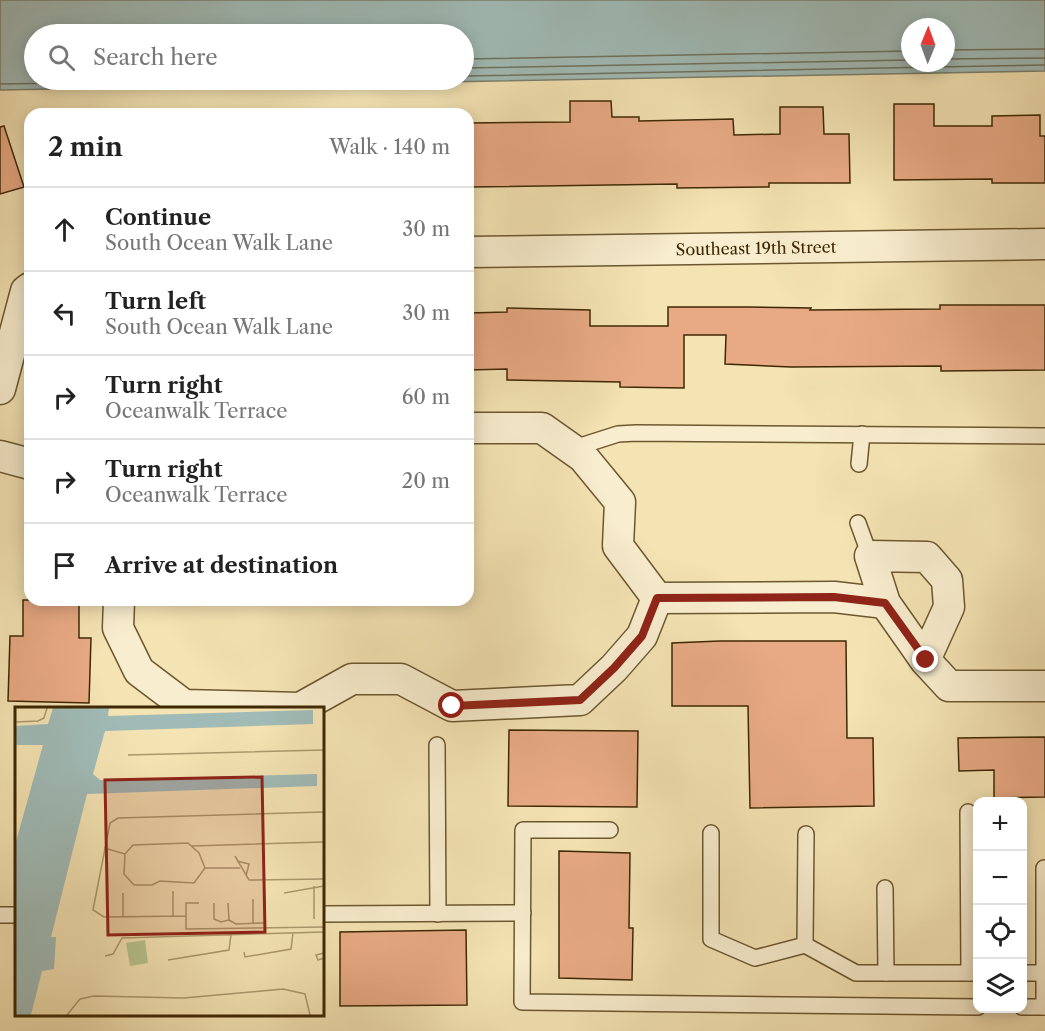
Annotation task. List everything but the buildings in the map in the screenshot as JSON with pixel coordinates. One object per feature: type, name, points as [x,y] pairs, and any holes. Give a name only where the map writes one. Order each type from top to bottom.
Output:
[{"type":"street","name":"Southeast 19th Street","points":[[474,252],[1045,244]]},
{"type":"street","points":[[0,389],[24,304]]},
{"type":"street","points":[[474,428],[542,428],[583,457],[620,502],[618,546],[657,598]]},
{"type":"street","points":[[0,456],[24,462]]},
{"type":"street","points":[[926,660],[949,607],[947,580],[927,557],[870,556],[885,603],[926,660],[949,686],[1045,686]]},
{"type":"street","points":[[657,598],[834,597],[885,603]]},
{"type":"street","points":[[302,707],[352,678],[401,679],[452,706],[580,700],[614,668],[642,636],[657,598]]},
{"type":"street","points":[[119,606],[118,628],[139,671],[184,705],[261,707]]},
{"type":"lane","points":[[571,449],[618,434],[636,433],[1045,436]]},
{"type":"lane","points":[[859,464],[862,434]]},
{"type":"lane","points":[[858,523],[870,556]]},
{"type":"lane","points":[[437,746],[438,914]]},
{"type":"lane","points":[[711,833],[711,939],[755,958],[805,945],[856,973],[973,973],[968,812]]},
{"type":"lane","points":[[610,830],[523,830],[522,1002],[973,1006]]},
{"type":"lane","points":[[805,945],[806,834]]},
{"type":"lane","points":[[1027,1007],[1044,1007],[1044,868]]},
{"type":"lane","points":[[885,888],[886,973]]},
{"type":"lane","points":[[324,914],[523,914]]},
{"type":"lane","points":[[1027,973],[1044,973]]},
{"type":"water","points":[[0,0],[1045,0],[1045,71],[474,81],[474,24],[24,24],[24,90],[0,90]]},
{"type":"route","points":[[452,706],[580,700],[614,668],[642,636],[657,598],[834,597],[885,603],[926,660]]}]
